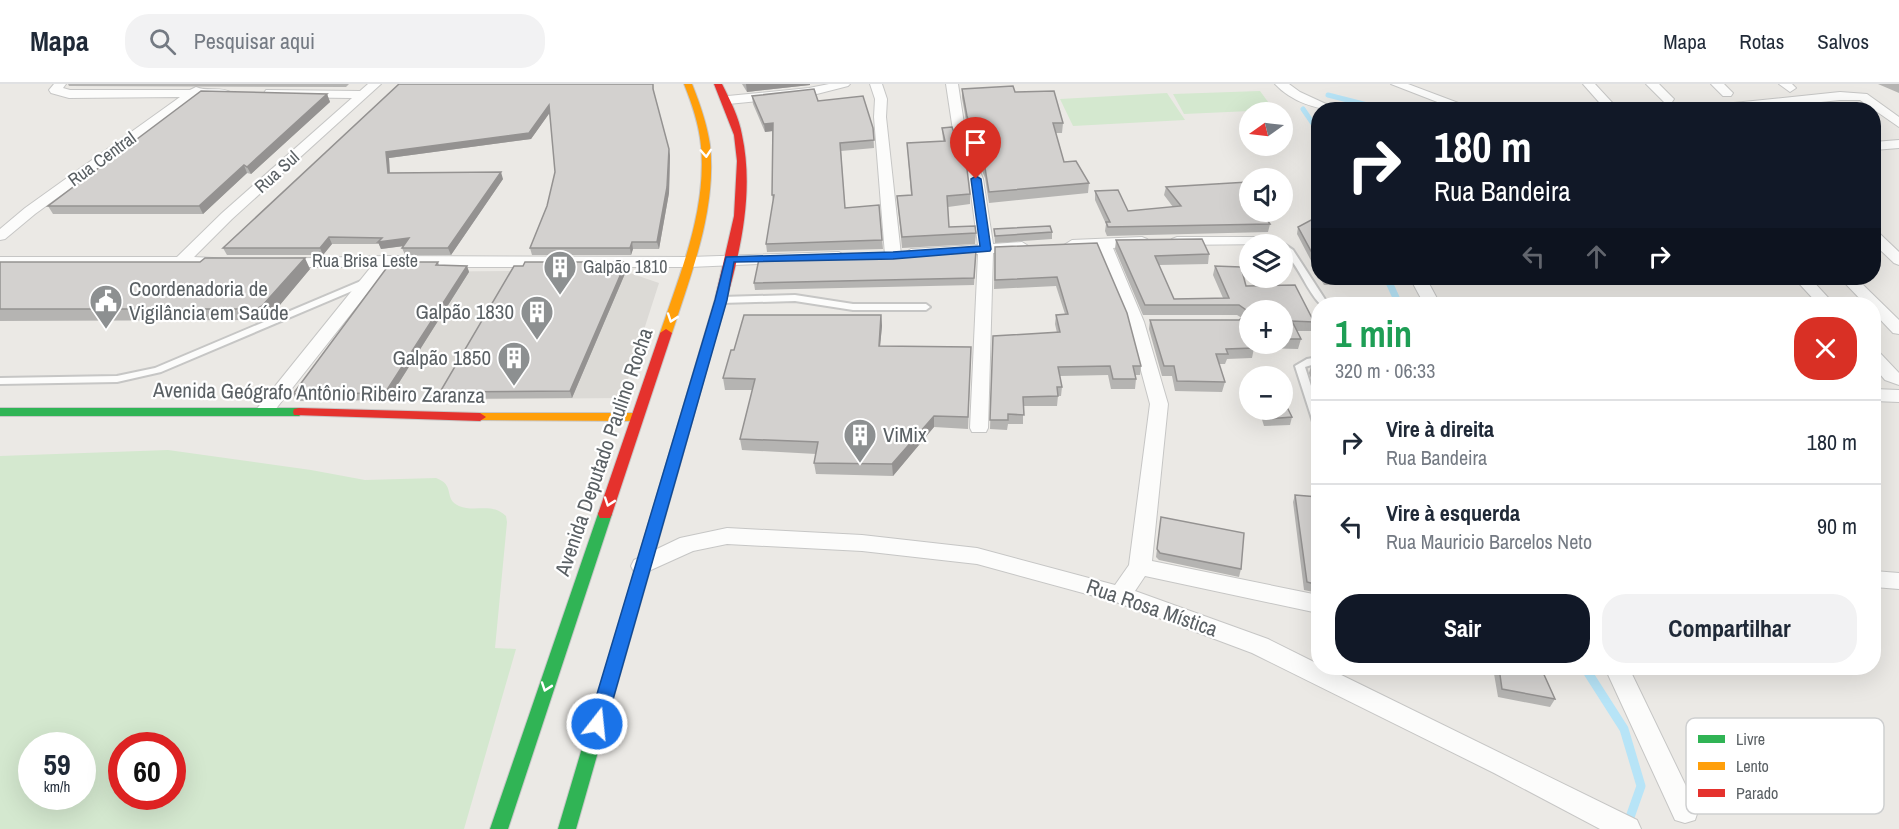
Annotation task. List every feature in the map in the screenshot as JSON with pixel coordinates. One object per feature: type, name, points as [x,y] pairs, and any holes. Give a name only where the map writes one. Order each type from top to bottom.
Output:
[{"type":"main road","name":"Avenida Deputado Paulino Rocha","points":[[500,824],[690,262],[704,201],[707,170],[702,122],[695,96],[688,84]]},
{"type":"main road","points":[[567,829],[721,300],[730,259],[742,184],[741,150],[736,119],[718,84]]},
{"type":"main road","name":"Avenida Geógrafo Antônio Ribeiro Zaranza","points":[[0,412],[264,411],[409,417],[638,417]]},
{"type":"street","name":"Rua Central","points":[[0,236],[30,211],[206,84]]},
{"type":"street","name":"Rua Sul","points":[[181,262],[227,216],[375,84]]},
{"type":"street","points":[[728,100],[808,92],[844,84]]},
{"type":"street","points":[[876,84],[881,99],[880,117],[893,255]]},
{"type":"street","points":[[952,84],[960,137],[976,179],[986,249],[979,428]]},
{"type":"street","points":[[1281,84],[1296,95],[1313,102]]},
{"type":"street","points":[[1397,84],[1448,102]]},
{"type":"street","points":[[1589,84],[1606,102]]},
{"type":"street","points":[[1652,84],[1668,99]]},
{"type":"street","points":[[1717,84],[1727,93]]},
{"type":"street","points":[[65,89],[240,93]]},
{"type":"street","points":[[262,93],[363,95]]},
{"type":"street","points":[[1782,102],[1840,96],[1863,97],[1870,102]]},
{"type":"street","points":[[1881,110],[1899,123]]},
{"type":"street","points":[[1881,145],[1899,144]]},
{"type":"street","points":[[1056,245],[1239,241]]},
{"type":"street","points":[[1103,243],[1142,322],[1159,404],[1140,567],[1120,595]]},
{"type":"street","points":[[1881,243],[1899,260]]},
{"type":"street","points":[[873,256],[1033,246]]},
{"type":"street","name":"Rua Brisa Leste","points":[[264,262],[690,262],[852,256]]},
{"type":"street","points":[[264,411],[384,261]]},
{"type":"street","points":[[0,262],[241,262]]},
{"type":"street","points":[[1808,285],[1820,297]]},
{"type":"street","points":[[1855,285],[1867,297]]},
{"type":"street","points":[[1881,311],[1899,329]]},
{"type":"street","points":[[1881,364],[1899,380]]},
{"type":"street","points":[[1881,395],[1899,396]]},
{"type":"street","name":"Rua Rosa Mística","points":[[642,566],[688,544],[727,536],[862,543],[977,555],[1120,595],[1260,646],[1311,671]]},
{"type":"street","points":[[1140,567],[1311,603]]},
{"type":"street","points":[[1881,580],[1899,581]]},
{"type":"street","name":"Rua Rosa Mística","points":[[1319,675],[1627,829]]},
{"type":"street","points":[[1620,675],[1686,811]]},
{"type":"lane","points":[[1293,259],[1315,297]]},
{"type":"lane","points":[[0,381],[117,379],[158,370],[368,281]]},
{"type":"lane","points":[[721,300],[795,298],[853,307],[926,306]]},
{"type":"lane","points":[[1311,361],[1300,366],[1311,400]]},
{"type":"shaded area","points":[[621,270],[659,283],[622,398],[295,401],[390,272]]},
{"type":"green space","points":[[1260,91],[1268,102],[1239,102],[1239,112],[1184,114],[1173,94]]},
{"type":"green space","points":[[1167,93],[1185,120],[1073,126],[1060,99]]},
{"type":"green space","points":[[168,450],[365,480],[436,478],[446,484],[451,500],[459,506],[495,510],[506,516],[495,648],[516,649],[464,829],[0,829],[0,456]]},
{"type":"building","points":[[399,84],[653,84],[669,149],[667,187],[657,242],[632,242],[630,248],[530,248],[547,206],[555,172],[549,105],[529,133],[386,152],[388,173],[501,172],[448,248],[402,248],[409,238],[378,242],[382,238],[329,237],[320,248],[223,248]]},
{"type":"building","points":[[1013,86],[1015,92],[1054,91],[1063,123],[1053,123],[1064,162],[1076,161],[1089,183],[989,192],[985,168],[968,127],[971,127],[962,89]]},
{"type":"building","points":[[814,89],[818,101],[863,96],[873,128],[874,140],[840,143],[845,208],[879,205],[882,240],[766,244],[774,195],[772,195],[773,123],[764,124],[752,96]]},
{"type":"building","points":[[201,91],[327,94],[247,167],[244,165],[199,206],[48,206]]},
{"type":"building","points":[[952,127],[967,169],[970,194],[947,196],[949,227],[975,226],[976,233],[902,237],[897,196],[912,195],[907,143],[945,141],[942,128]]},
{"type":"building","points":[[1239,183],[1239,222],[1269,222],[1270,224],[1108,227],[1106,222],[1110,222],[1095,191],[1118,190],[1128,211],[1181,206],[1166,187]]},
{"type":"building","points":[[1311,220],[1311,251],[1298,227]]},
{"type":"building","points":[[1050,226],[1052,232],[995,236],[994,229]]},
{"type":"building","points":[[1202,239],[1209,254],[1155,256],[1174,299],[1229,298],[1215,266],[1239,267],[1239,288],[1293,288],[1295,285],[1311,316],[1311,322],[1293,321],[1293,300],[1239,300],[1239,305],[1145,305],[1116,240]]},
{"type":"building","points":[[1097,243],[1127,313],[1141,366],[1133,366],[1136,379],[1113,379],[1110,366],[1058,367],[1062,387],[1057,387],[1058,396],[1023,397],[1024,415],[1008,414],[1008,420],[990,420],[993,336],[1060,332],[1056,315],[1068,314],[1057,277],[995,280],[995,247]]},
{"type":"building","points":[[976,250],[974,278],[754,283],[759,259]]},
{"type":"building","points":[[205,258],[305,258],[262,306],[256,309],[0,309],[0,262],[200,262]]},
{"type":"building","points":[[391,262],[438,262],[436,265],[467,266],[385,393],[293,394]]},
{"type":"building","points":[[525,262],[626,262],[570,391],[440,392],[514,266],[523,266]]},
{"type":"building","points":[[744,315],[881,315],[879,346],[971,347],[968,417],[934,416],[892,464],[814,463],[818,442],[740,439],[755,379],[723,378]]},
{"type":"building","points":[[1150,320],[1239,320],[1239,349],[1226,349],[1228,354],[1216,354],[1225,382],[1177,381],[1174,366],[1164,366]]},
{"type":"building","points":[[1293,323],[1301,339],[1293,339]]},
{"type":"building","points":[[1295,495],[1311,496],[1311,583],[1307,582]]},
{"type":"building","points":[[1161,517],[1244,533],[1241,569],[1160,553],[1157,549]]},
{"type":"building","points":[[1500,675],[1544,675],[1555,699],[1502,689]]},
{"type":"waterway","points":[[1328,95],[1356,102]]},
{"type":"waterway","points":[[1303,109],[1311,121]]},
{"type":"waterway","points":[[1390,285],[1396,297]]},
{"type":"waterway","points":[[1589,675],[1624,729],[1641,786],[1629,820]]},
{"type":"traffic: fast","points":[[0,412],[299,412]]},
{"type":"traffic: fast","points":[[567,829],[673,465]]},
{"type":"traffic: fast","points":[[499,829],[605,514]]},
{"type":"traffic: slow","points":[[666,333],[695,241],[706,178],[706,146],[700,115],[688,84]]},
{"type":"traffic: slow","points":[[480,417],[638,417]]},
{"type":"traffic: jam","points":[[673,465],[721,299],[739,216],[742,188],[738,135],[718,84]]},
{"type":"traffic: jam","points":[[605,514],[666,333]]},
{"type":"traffic: jam","points":[[299,412],[480,417]]},
{"type":"place","name":"Galpão 1810","points":[[560,296]]},
{"type":"place","name":"Coordenadoria de Vigilância em Saúde","points":[[106,330]]},
{"type":"place","name":"Galpão 1830","points":[[537,341]]},
{"type":"place","name":"Galpão 1850","points":[[514,387]]},
{"type":"place","name":"ViMix","points":[[860,464]]},
{"type":"route","points":[[597,724],[721,300],[730,259],[893,255],[986,249],[976,179]]}]
